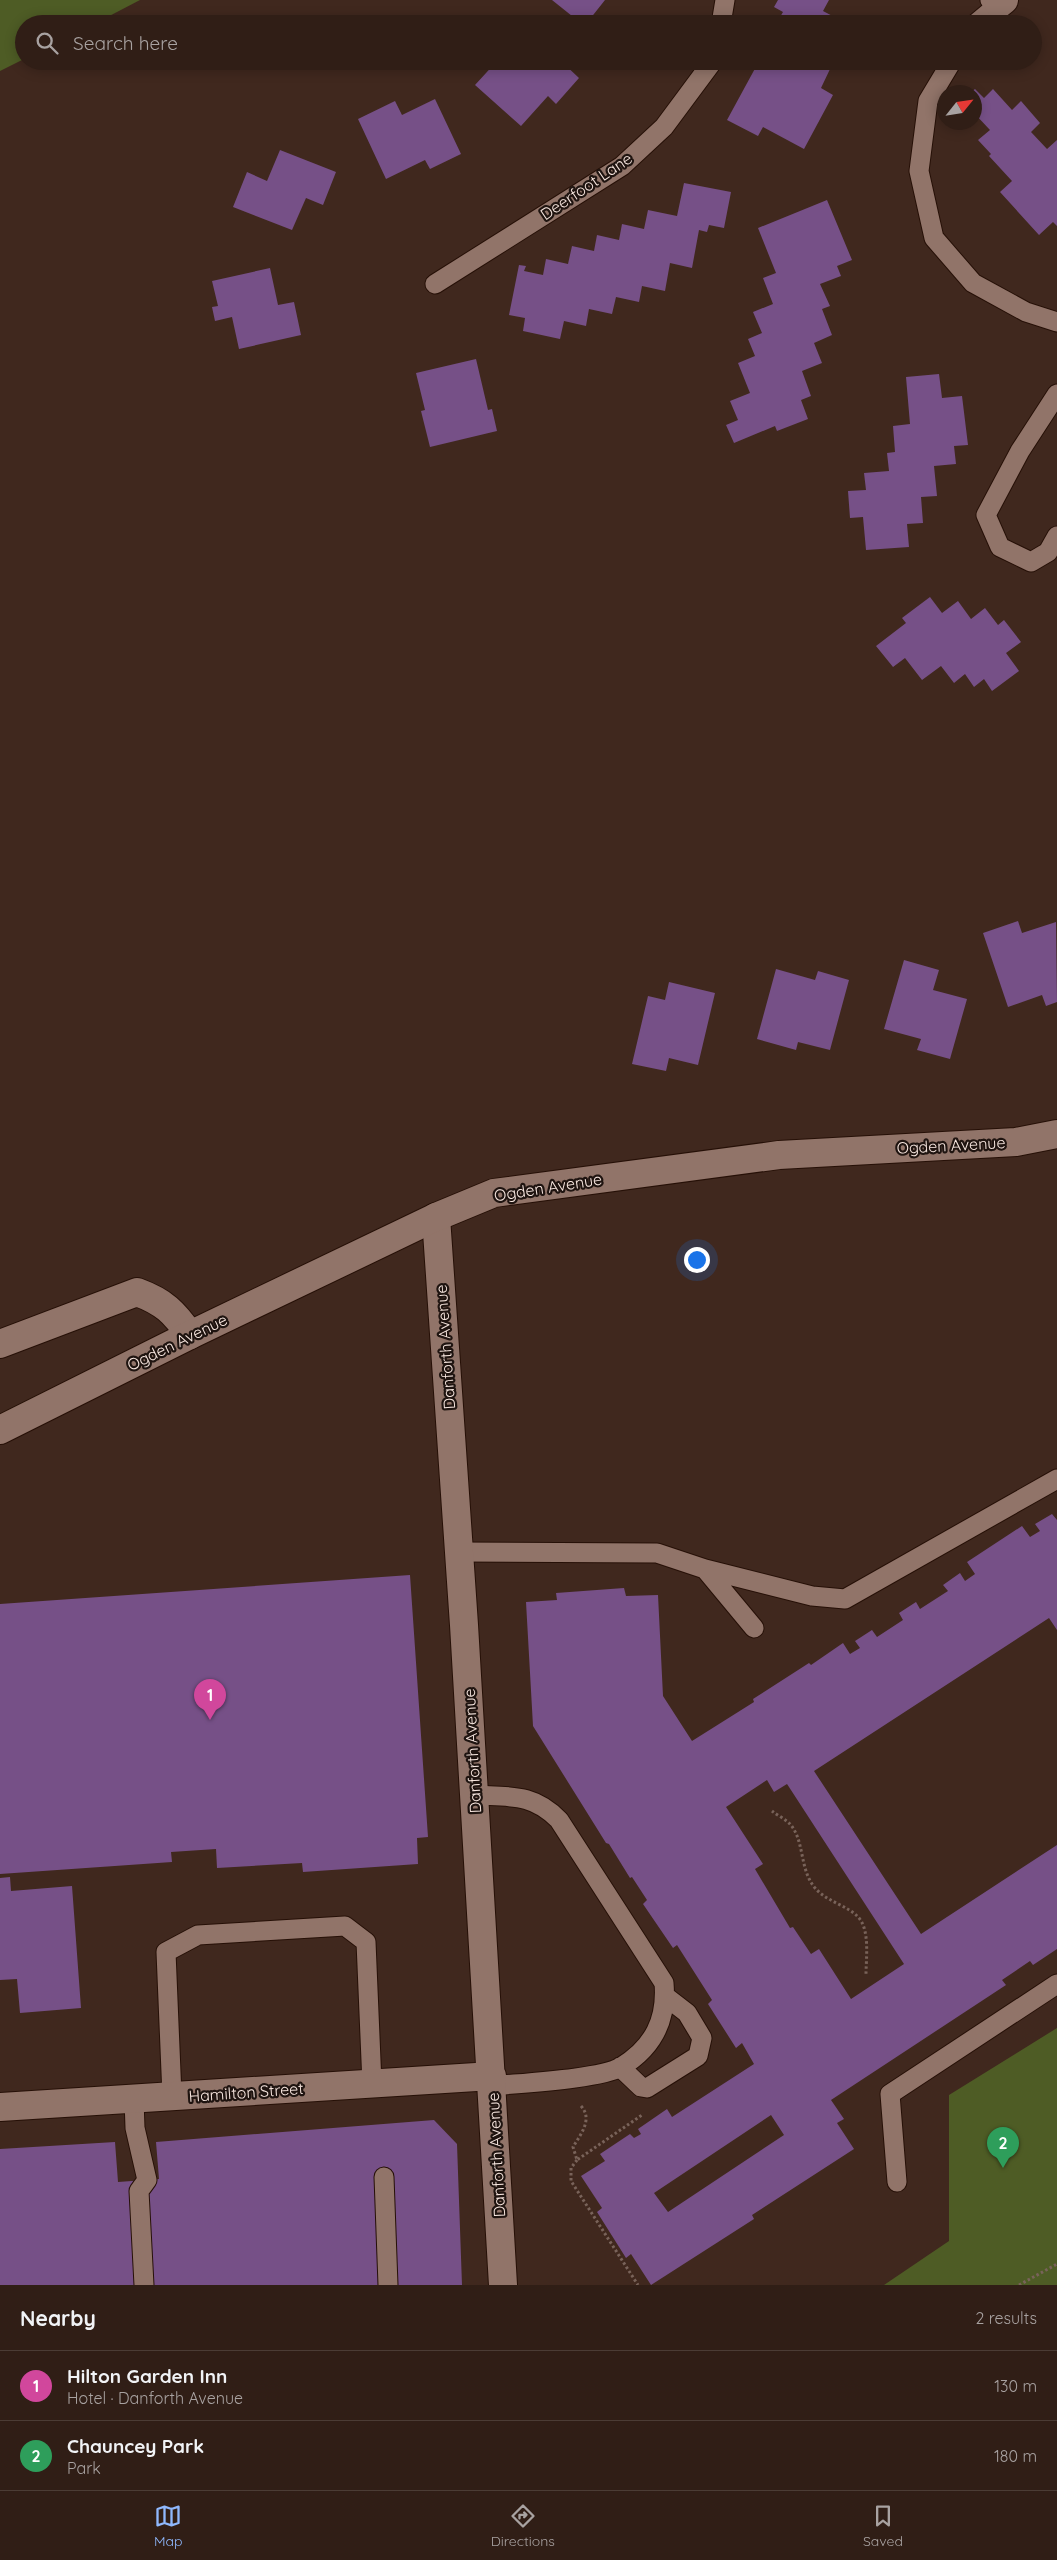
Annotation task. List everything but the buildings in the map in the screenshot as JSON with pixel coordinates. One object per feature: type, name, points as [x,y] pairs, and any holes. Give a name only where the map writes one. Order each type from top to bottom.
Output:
[{"type":"street","name":"Ogden Avenue","points":[[0,1430],[190,1335],[436,1217],[494,1193],[779,1155],[1016,1142],[1057,1134]]},
{"type":"street","name":"Danforth Avenue","points":[[436,1217],[460,1552],[503,2285]]},
{"type":"street","points":[[0,1344],[137,1292],[157,1299],[175,1314],[190,1335]]},
{"type":"street","name":"Hamilton Street","points":[[0,2107],[372,2084],[492,2081]]},
{"type":"lane","points":[[723,15],[725,0]]},
{"type":"lane","points":[[984,15],[998,1]]},
{"type":"lane","name":"Deerfoot Lane","points":[[435,284],[622,166],[664,127],[706,70]]},
{"type":"lane","points":[[947,70],[928,101],[919,171],[934,238],[973,283],[1026,312],[1057,322]]},
{"type":"lane","points":[[1057,394],[1020,451],[986,516],[1000,547],[1032,562],[1048,552],[1057,536]]},
{"type":"lane","points":[[460,1552],[658,1553],[705,1569],[812,1596],[845,1599],[1057,1479]]},
{"type":"lane","points":[[705,1569],[754,1628]]},
{"type":"lane","points":[[474,1795],[527,1798],[546,1806],[559,1820],[664,1983],[665,1996],[663,2016],[654,2036],[639,2053],[620,2067],[599,2074],[492,2081]]},
{"type":"lane","points":[[172,2096],[166,1952],[198,1935],[325,1927],[344,1926],[366,1942],[372,2084]]},
{"type":"lane","points":[[897,2182],[890,2094],[1057,1984]]},
{"type":"lane","points":[[620,2067],[641,2086],[647,2088],[698,2056],[702,2038],[687,2014],[665,1996]]},
{"type":"lane","points":[[134,2099],[135,2128],[147,2180],[139,2191],[144,2285]]},
{"type":"lane","points":[[384,2177],[388,2285]]},
{"type":"path","points":[[772,1811],[790,1824],[798,1837],[801,1860],[814,1887],[829,1900],[859,1918],[865,1931],[866,1975]]},
{"type":"path","points":[[577,2160],[571,2168],[570,2181],[638,2285]]},
{"type":"path","points":[[1020,2285],[1057,2264]]},
{"type":"green space","points":[[0,0],[140,0],[111,15],[15,15],[15,64],[0,71]]},
{"type":"green space","points":[[1057,2028],[1057,2285],[884,2285],[949,2241],[949,2095]]},
{"type":"place","name":"Hilton Garden Inn","points":[[210,1720]]},
{"type":"place","name":"Chauncey Park","points":[[1003,2168]]}]
